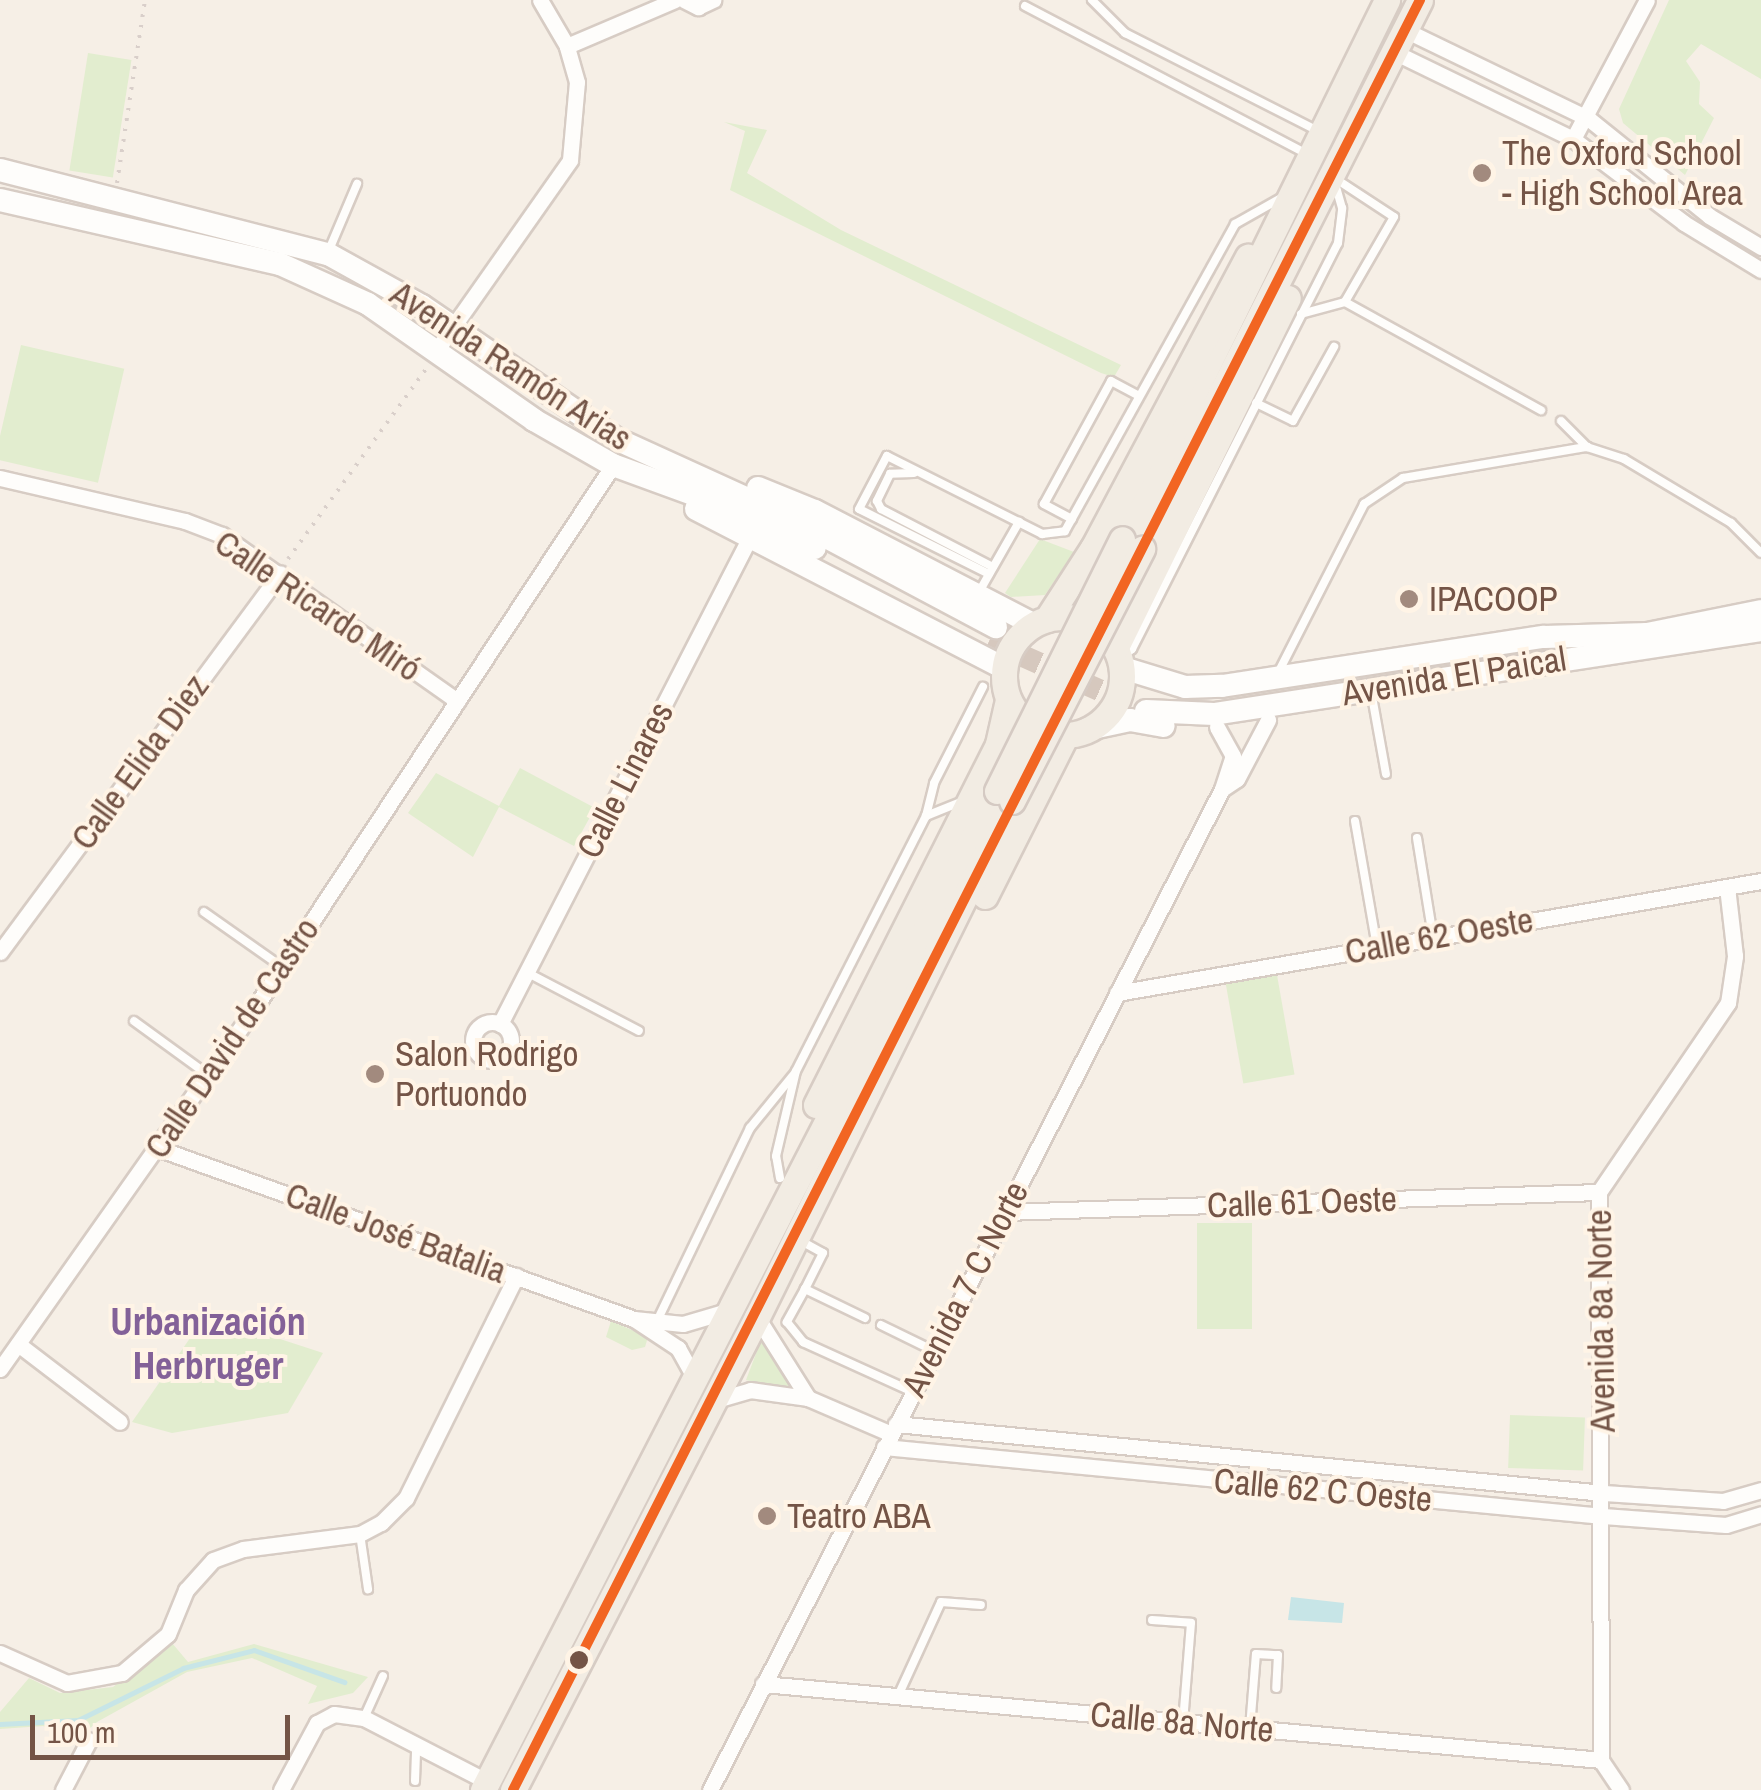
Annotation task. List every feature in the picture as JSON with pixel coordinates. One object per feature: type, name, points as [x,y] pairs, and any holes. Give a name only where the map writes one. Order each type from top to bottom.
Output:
[{"type":"main road","points":[[487,1788],[756,1254],[998,795],[1387,0]]},
{"type":"main road","points":[[487,1788],[712,1402],[802,1227],[998,795],[1008,700],[1004,668],[1009,651],[1123,545],[1313,214],[1420,0]]},
{"type":"main road","name":"Avenida Ramón Arias","points":[[0,170],[116,191],[328,254],[453,327],[557,403],[664,462],[800,523],[993,634],[712,500],[640,479],[613,465],[434,356],[368,304],[280,264],[0,200]]},
{"type":"main road","points":[[108,223],[116,191]]},
{"type":"main road","points":[[664,462],[815,510],[987,578],[1040,621],[1081,618],[1120,658],[1185,687],[1275,678],[1544,638],[1648,634]]},
{"type":"main road","points":[[640,479],[1004,668]]},
{"type":"main road","points":[[756,1254],[762,1212],[998,795],[1118,700],[1123,545]]},
{"type":"main road","name":"Avenida El Paical","points":[[1761,611],[1648,634],[1212,701],[1148,704],[1214,714],[1761,630]]},
{"type":"main road","points":[[1008,700],[1032,726],[1077,732],[1130,720],[1216,727],[1581,670],[1678,645]]},
{"type":"street","points":[[434,356],[570,160],[577,100],[567,46],[540,0]]},
{"type":"street","points":[[567,46],[675,0]]},
{"type":"street","points":[[684,0],[698,7],[713,0]]},
{"type":"street","points":[[1573,139],[1589,119],[1647,0]]},
{"type":"street","points":[[1400,41],[1589,119],[1709,216],[1761,247]]},
{"type":"street","points":[[1400,41],[1573,139],[1684,223],[1761,270]]},
{"type":"street","name":"Calle David de Castro","points":[[0,1368],[282,968],[613,465]]},
{"type":"street","name":"Calle Ricardo Miró","points":[[0,478],[185,521],[283,566],[457,702]]},
{"type":"street","name":"Calle Linares","points":[[500,1024],[750,537]]},
{"type":"street","name":"Calle Elida Diez","points":[[0,952],[283,566]]},
{"type":"street","name":"Avenida 7 C Norte","points":[[1222,789],[1238,779],[1268,720]]},
{"type":"street","name":"Avenida 7 C Norte","points":[[710,1790],[1222,789],[1233,756],[1216,727]]},
{"type":"street","name":"Calle 62 Oeste","points":[[1117,993],[1761,882]]},
{"type":"street","name":"Avenida 8a Norte","points":[[1602,1760],[1604,1493],[1599,1192],[1728,1003],[1734,956],[1726,887]]},
{"type":"street","name":"Calle José Batalia","points":[[157,1148],[634,1319],[678,1348],[694,1377]]},
{"type":"street","name":"Calle 61 Oeste","points":[[1005,1212],[1599,1192]]},
{"type":"street","points":[[0,1653],[67,1684],[122,1673],[168,1634],[186,1590],[213,1560],[243,1549],[360,1534],[406,1498],[516,1276]]},
{"type":"street","name":"Calle José Batalia","points":[[634,1319],[659,1317],[683,1324],[728,1311]]},
{"type":"street","points":[[758,1317],[808,1398]]},
{"type":"street","points":[[18,1344],[120,1422]]},
{"type":"street","name":"Calle 62 C Oeste","points":[[712,1402],[750,1390],[808,1398],[891,1435],[1604,1516],[1726,1525],[1761,1514]]},
{"type":"street","name":"Calle 62 C Oeste","points":[[891,1435],[1723,1501],[1761,1490]]},
{"type":"street","name":"Calle 8a Norte","points":[[763,1684],[1602,1760]]},
{"type":"street","points":[[280,1790],[316,1723],[334,1714],[364,1718],[416,1744],[487,1788]]},
{"type":"street","points":[[63,1790],[89,1740]]},
{"type":"street","points":[[1602,1760],[1621,1790]]},
{"type":"lane","points":[[1092,0],[1125,33],[1316,144]]},
{"type":"lane","points":[[1025,6],[1316,144]]},
{"type":"lane","points":[[1332,177],[1394,217],[1346,302]]},
{"type":"lane","points":[[1120,658],[1132,649],[1338,242],[1342,208],[1332,177]]},
{"type":"lane","points":[[328,254],[357,184]]},
{"type":"lane","points":[[1065,531],[1235,224],[1287,204]]},
{"type":"lane","points":[[1301,314],[1346,302],[1541,410]]},
{"type":"lane","points":[[1256,403],[1294,421],[1334,346]]},
{"type":"lane","points":[[1072,519],[1044,504],[1110,381],[1139,396]]},
{"type":"lane","points":[[1561,421],[1587,447]]},
{"type":"lane","points":[[1275,678],[1378,489],[1403,478],[1587,447],[1624,458],[1732,522],[1761,553]]},
{"type":"lane","points":[[987,578],[859,509],[886,456],[1042,534],[1065,531],[1123,545]]},
{"type":"lane","points":[[923,474],[890,474],[878,501],[880,509],[987,578]]},
{"type":"lane","points":[[987,578],[1020,522]]},
{"type":"lane","points":[[1290,650],[1310,673]]},
{"type":"lane","points":[[659,1317],[750,1128],[796,1071],[926,816],[934,783],[983,687]]},
{"type":"lane","points":[[1373,702],[1386,774]]},
{"type":"lane","points":[[926,816],[998,795]]},
{"type":"lane","points":[[1355,822],[1377,947]]},
{"type":"lane","points":[[1417,838],[1434,937]]},
{"type":"lane","points":[[204,912],[282,968]]},
{"type":"lane","points":[[527,972],[639,1031]]},
{"type":"lane","points":[[134,1021],[208,1075]]},
{"type":"lane","points":[[780,1178],[776,1156],[796,1071]]},
{"type":"lane","points":[[802,1227],[823,1253],[788,1322],[803,1342],[913,1392]]},
{"type":"lane","points":[[805,1288],[864,1318]]},
{"type":"lane","points":[[770,1292],[796,1306]]},
{"type":"lane","points":[[881,1326],[934,1351]]},
{"type":"lane","points":[[360,1534],[368,1589]]},
{"type":"lane","points":[[898,1696],[942,1602],[980,1606]]},
{"type":"lane","points":[[1152,1620],[1192,1623],[1183,1722]]},
{"type":"lane","points":[[1250,1728],[1256,1654],[1278,1655],[1276,1688]]},
{"type":"lane","points":[[364,1718],[383,1676]]},
{"type":"lane","points":[[414,1781],[416,1744]]},
{"type":"path","points":[[116,191],[146,0]]},
{"type":"path","points":[[283,566],[434,356]]},
{"type":"green space","points":[[1669,0],[1761,0],[1761,79],[1701,44],[1686,61],[1700,82],[1699,104],[1714,118],[1685,175],[1623,123],[1619,109]]},
{"type":"green space","points":[[88,53],[131,60],[113,177],[69,171]]},
{"type":"green space","points":[[724,122],[767,130],[747,173],[841,230],[1121,365],[1114,377],[730,190],[745,131]]},
{"type":"green space","points":[[21,345],[124,369],[98,483],[0,460],[0,436]]},
{"type":"green space","points":[[1040,539],[1074,552],[1045,595],[1011,597],[1005,593]]},
{"type":"green space","points":[[520,768],[595,808],[574,846],[499,807],[473,857],[408,813],[436,773],[499,806]]},
{"type":"green space","points":[[1277,975],[1295,1074],[1243,1083],[1226,984]]},
{"type":"green space","points":[[1197,1223],[1252,1223],[1252,1329],[1197,1329]]},
{"type":"green space","points":[[206,1315],[323,1353],[288,1413],[172,1433],[132,1422]]},
{"type":"green space","points":[[611,1321],[648,1337],[645,1347],[632,1350],[606,1337]]},
{"type":"green space","points":[[763,1343],[794,1391],[746,1380]]},
{"type":"green space","points":[[1510,1415],[1585,1418],[1583,1471],[1508,1468]]},
{"type":"green space","points":[[172,1643],[188,1662],[254,1644],[368,1677],[353,1693],[308,1704],[317,1686],[252,1658],[187,1672],[97,1722],[76,1741],[43,1726],[0,1729],[0,1712],[29,1678],[60,1693],[113,1687]]},
{"type":"water","points":[[1291,1597],[1344,1603],[1342,1623],[1288,1620]]},
{"type":"waterway","points":[[0,1724],[78,1720],[183,1668],[254,1650],[344,1682]]},
{"type":"tunnel","points":[[989,641],[1146,711]]},
{"type":"transit line","points":[[513,1790],[1420,0]]},
{"type":"place","name":"The Oxford School - High School Area","points":[[1482,173]]},
{"type":"place","name":"IPACOOP","points":[[1409,599]]},
{"type":"place","name":"Salon Rodrigo Portuondo","points":[[375,1074]]},
{"type":"place","name":"Teatro ABA","points":[[767,1516]]},
{"type":"district","name":"Urbanización Herbruger","points":[[208,1344]]}]
